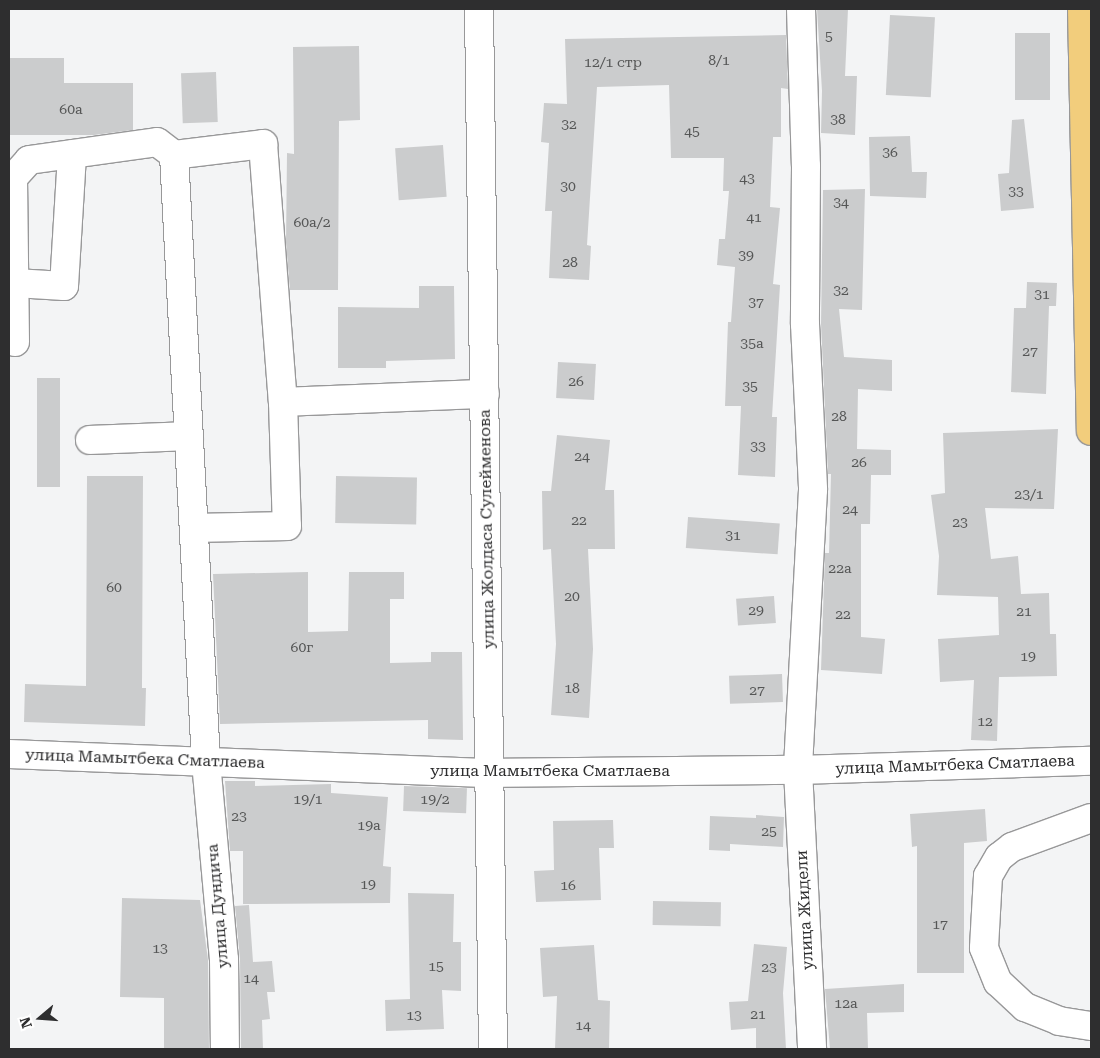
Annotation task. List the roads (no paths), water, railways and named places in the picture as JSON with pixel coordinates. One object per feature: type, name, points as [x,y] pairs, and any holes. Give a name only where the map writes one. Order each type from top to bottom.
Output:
[{"type":"main road","points":[[1082,9],[1091,431]]},
{"type":"street","name":"улица Жолдаса Сулейменова","points":[[479,9],[492,773],[493,1049]]},
{"type":"street","name":"улица Жидели","points":[[801,9],[806,166],[805,324],[813,490],[798,770],[812,1049]]},
{"type":"street","points":[[15,342],[13,178],[29,160],[157,142],[174,155],[263,144],[283,402],[287,526],[194,528]]},
{"type":"street","points":[[15,283],[64,286],[72,154]]},
{"type":"street","name":"улица Дундича","points":[[174,155],[206,762],[224,959],[225,1049]]},
{"type":"street","points":[[283,402],[485,394]]},
{"type":"street","points":[[90,440],[189,436]]},
{"type":"street","name":"улица Мамытбека Сматлаева","points":[[9,754],[492,773],[798,770],[1091,761]]},
{"type":"street","points":[[1091,818],[1012,847],[999,857],[988,876],[984,948],[998,982],[1025,1007],[1059,1021],[1091,1026]]}]
